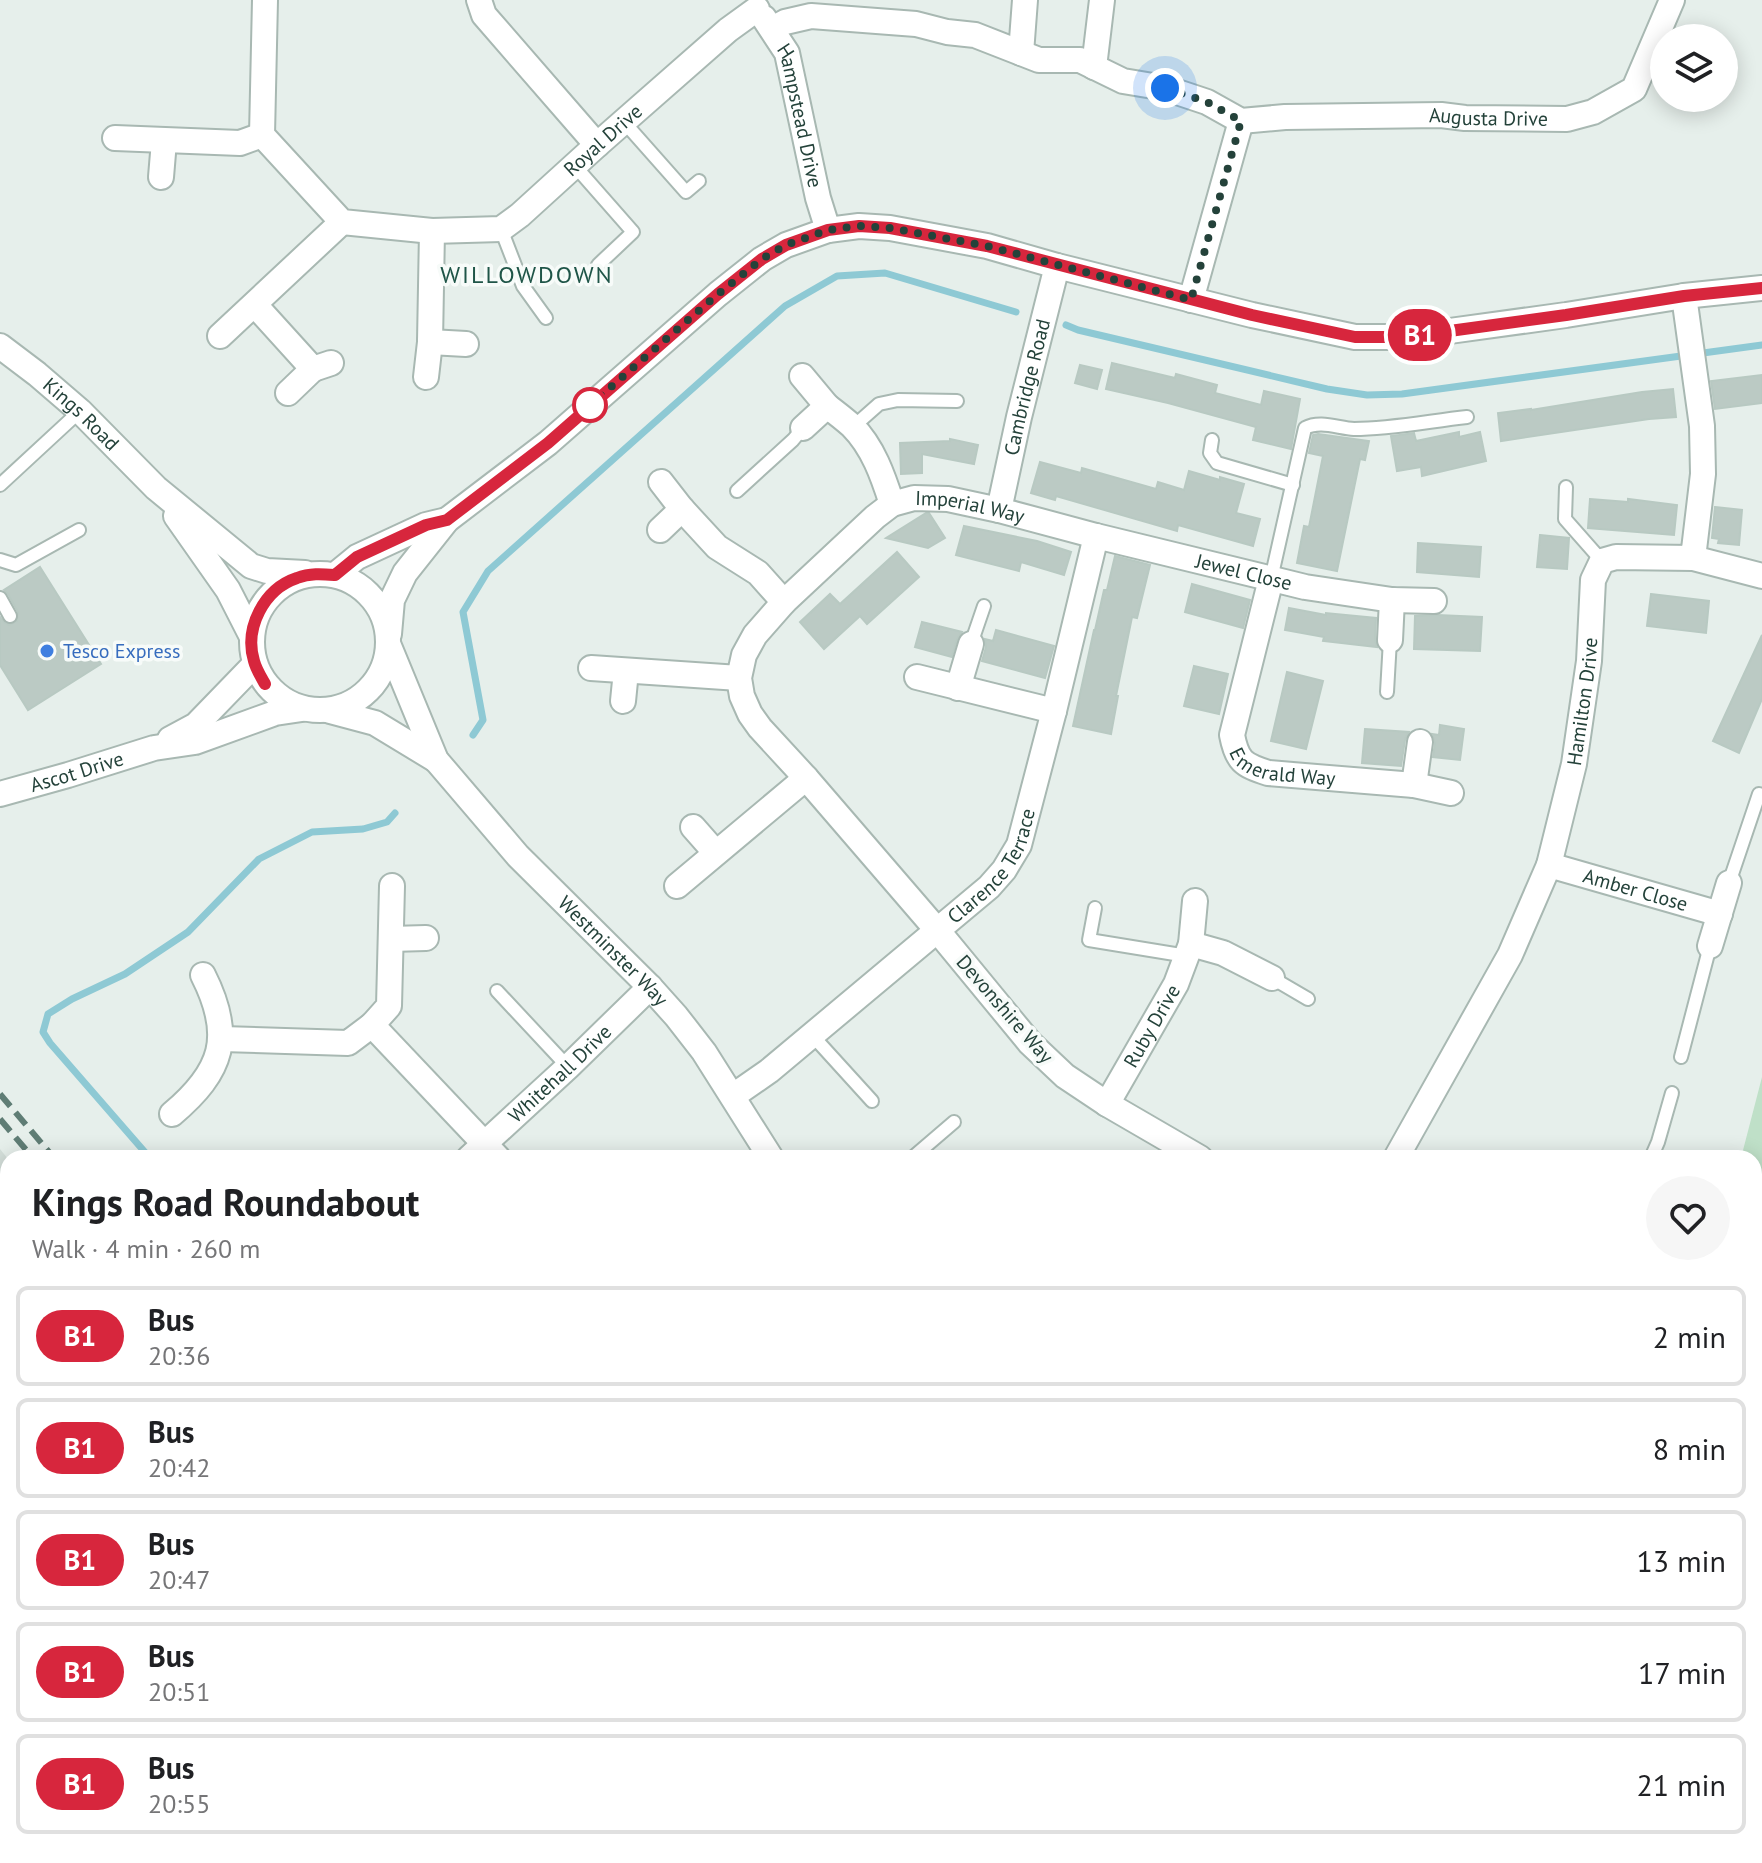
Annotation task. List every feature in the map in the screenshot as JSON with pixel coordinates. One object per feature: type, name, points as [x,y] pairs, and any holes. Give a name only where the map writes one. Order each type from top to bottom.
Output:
[{"type":"street","points":[[265,0],[262,135],[342,222],[432,231],[501,229]]},
{"type":"street","points":[[479,0],[484,15],[597,145]]},
{"type":"street","points":[[1021,53],[1025,0]]},
{"type":"street","points":[[1094,67],[1102,0]]},
{"type":"street","name":"Augusta Drive","points":[[1241,121],[1285,117],[1441,115],[1567,119],[1593,112],[1634,89],[1672,0]]},
{"type":"street","points":[[760,13],[785,22],[811,16],[916,24],[975,35],[1039,60],[1080,60],[1123,81],[1165,88],[1207,102],[1241,121],[1191,300]]},
{"type":"street","name":"Royal Drive","points":[[501,229],[728,30],[760,13]]},
{"type":"street","name":"Hampstead Drive","points":[[760,13],[787,53],[818,198],[828,230]]},
{"type":"street","points":[[115,138],[240,143],[262,135]]},
{"type":"street","points":[[161,177],[164,141]]},
{"type":"street","points":[[220,336],[342,222]]},
{"type":"street","points":[[154,748],[195,742],[275,713],[302,709],[330,711],[360,699],[375,684],[385,666],[392,600],[405,573],[447,520],[548,443],[762,259],[786,245],[828,230],[859,226],[890,228],[987,246],[1191,300],[1355,337],[1435,333],[1684,296],[1762,288]]},
{"type":"street","points":[[426,377],[430,342],[432,231]]},
{"type":"street","name":"Cambridge Road","points":[[999,510],[1057,266]]},
{"type":"street","points":[[1684,296],[1702,426],[1703,462],[1693,558]]},
{"type":"street","points":[[255,305],[322,366],[288,393]]},
{"type":"street","points":[[430,342],[466,344]]},
{"type":"street","name":"Kings Road","points":[[0,346],[80,411],[156,488],[251,566],[267,571],[325,574]]},
{"type":"street","points":[[802,376],[827,406],[853,427],[869,448],[881,469],[892,504]]},
{"type":"street","points":[[803,428],[827,406]]},
{"type":"street","points":[[661,482],[717,547],[758,573],[784,602]]},
{"type":"street","name":"Kings Road","points":[[156,488],[228,590],[252,637]]},
{"type":"street","name":"Imperial Way","points":[[739,678],[744,655],[755,635],[784,602],[892,504],[914,498],[948,499],[1096,536]]},
{"type":"street","points":[[660,530],[682,509]]},
{"type":"street","points":[[302,709],[282,700],[265,684],[255,664],[252,637],[256,618],[265,601],[279,587],[296,578],[325,574],[426,525],[447,520]]},
{"type":"street","name":"Jewel Close","points":[[1096,536],[1305,587],[1392,600],[1434,601]]},
{"type":"street","name":"Clarence Terrace","points":[[733,1096],[769,1071],[989,887],[1004,870],[1019,845],[1096,536]]},
{"type":"street","points":[[1602,561],[1616,557],[1693,558],[1762,576]]},
{"type":"street","name":"Hamilton Drive","points":[[1404,1150],[1510,955],[1549,865],[1574,764],[1589,661],[1593,580],[1602,561]]},
{"type":"street","points":[[325,574],[355,583],[371,596],[383,613],[389,640]]},
{"type":"street","name":"Emerald Way","points":[[1271,579],[1232,735],[1236,754],[1248,766],[1268,773],[1414,785],[1451,793]]},
{"type":"street","points":[[1390,640],[1392,600]]},
{"type":"street","name":"Westminster Way","points":[[389,640],[436,760]]},
{"type":"street","points":[[958,688],[971,644]]},
{"type":"street","points":[[154,748],[196,725],[255,664]]},
{"type":"street","points":[[591,668],[739,678],[742,696],[760,728],[937,930]]},
{"type":"street","points":[[623,701],[626,671]]},
{"type":"street","points":[[917,677],[1054,711]]},
{"type":"street","name":"Westminster Way","points":[[330,711],[375,723],[436,760],[518,856],[650,987],[704,1052],[766,1150]]},
{"type":"street","points":[[1414,785],[1420,742]]},
{"type":"street","name":"Ascot Drive","points":[[0,794],[154,748]]},
{"type":"street","points":[[677,886],[806,778]]},
{"type":"street","points":[[693,827],[715,852]]},
{"type":"street","name":"Amber Close","points":[[1549,865],[1720,914]]},
{"type":"street","points":[[1710,946],[1729,883]]},
{"type":"street","points":[[222,1039],[348,1043],[372,1025],[389,1006],[392,886]]},
{"type":"street","name":"Ruby Drive","points":[[1107,1104],[1176,984],[1189,950],[1195,901]]},
{"type":"street","name":"Devonshire Way","points":[[937,930],[1030,1043],[1065,1076],[1167,1150]]},
{"type":"street","points":[[391,939],[426,938]]},
{"type":"street","points":[[1189,950],[1223,953],[1272,978]]},
{"type":"street","points":[[172,1114],[204,1083],[216,1061],[222,1039],[213,995],[203,975]]},
{"type":"street","name":"Whitehall Drive","points":[[487,1150],[650,987]]},
{"type":"street","points":[[372,1025],[481,1150]]},
{"type":"lane","points":[[624,122],[686,192],[699,181]]},
{"type":"lane","points":[[575,166],[633,232],[598,265]]},
{"type":"lane","points":[[501,229],[523,286],[546,318]]},
{"type":"lane","points":[[853,427],[879,404],[898,400],[957,401]]},
{"type":"lane","points":[[0,485],[80,411]]},
{"type":"lane","points":[[1271,579],[1305,428],[1313,423],[1350,429],[1467,417]]},
{"type":"lane","points":[[737,491],[803,428]]},
{"type":"lane","points":[[1212,440],[1210,453],[1217,463],[1293,485]]},
{"type":"lane","points":[[1566,487],[1565,519],[1602,561]]},
{"type":"lane","points":[[0,561],[16,565],[79,530]]},
{"type":"lane","points":[[0,598],[10,616]]},
{"type":"lane","points":[[971,644],[984,606]]},
{"type":"lane","points":[[1387,692],[1390,640]]},
{"type":"lane","points":[[1729,883],[1759,794]]},
{"type":"lane","points":[[1095,908],[1089,940],[1189,950]]},
{"type":"lane","points":[[1681,1057],[1710,946]]},
{"type":"lane","points":[[1272,978],[1308,999]]},
{"type":"lane","points":[[497,991],[568,1067]]},
{"type":"lane","points":[[812,1035],[872,1101]]},
{"type":"lane","points":[[1654,1150],[1672,1093]]},
{"type":"lane","points":[[921,1150],[954,1122]]},
{"type":"green space","points":[[1762,1077],[1762,1150],[1743,1150]]},
{"type":"building","points":[[1112,363],[1217,385],[1215,393],[1261,405],[1264,391],[1300,399],[1291,449],[1253,440],[1256,427],[1106,389]]},
{"type":"building","points":[[1080,365],[1102,370],[1097,389],[1075,383]]},
{"type":"building","points":[[1762,375],[1762,403],[1715,409],[1711,381]]},
{"type":"building","points":[[1673,389],[1676,417],[1501,441],[1498,413]]},
{"type":"building","points":[[1459,432],[1459,437],[1480,432],[1486,461],[1422,476],[1421,467],[1397,471],[1391,436],[1414,433],[1416,441]]},
{"type":"building","points":[[1313,435],[1369,441],[1365,460],[1360,459],[1337,571],[1297,563],[1304,526],[1309,527],[1323,456],[1309,453]]},
{"type":"building","points":[[950,439],[978,445],[974,464],[922,454],[922,473],[901,474],[900,443]]},
{"type":"building","points":[[1040,462],[1081,473],[1082,468],[1156,489],[1158,482],[1184,490],[1189,471],[1244,484],[1236,513],[1260,519],[1253,546],[1178,525],[1177,531],[1056,496],[1055,500],[1031,493]]},
{"type":"building","points":[[1590,499],[1628,502],[1628,499],[1677,505],[1674,535],[1588,528]]},
{"type":"building","points":[[1715,507],[1742,510],[1739,545],[1718,543],[1719,539],[1712,538]]},
{"type":"building","points":[[926,513],[945,538],[928,548],[886,538]]},
{"type":"building","points":[[964,526],[1037,541],[1071,552],[1064,575],[1021,562],[1019,571],[956,555]]},
{"type":"building","points":[[1540,535],[1569,538],[1567,569],[1537,567]]},
{"type":"building","points":[[1418,543],[1481,547],[1479,577],[1417,572]]},
{"type":"building","points":[[897,552],[919,577],[867,624],[860,616],[824,649],[800,622],[830,594],[840,604]]},
{"type":"building","points":[[1115,556],[1150,565],[1137,618],[1132,617],[1111,734],[1073,726],[1094,630]]},
{"type":"building","name":"Tesco Express","points":[[40,567],[101,664],[28,710],[0,665],[0,617],[9,625],[17,621],[18,612],[4,590]]},
{"type":"building","points":[[1192,584],[1250,600],[1243,628],[1185,612]]},
{"type":"building","points":[[1651,594],[1709,601],[1706,633],[1647,626]]},
{"type":"building","points":[[1289,608],[1326,615],[1376,618],[1377,647],[1323,641],[1324,637],[1285,630]]},
{"type":"building","points":[[1415,616],[1482,617],[1480,651],[1414,649]]},
{"type":"building","points":[[922,622],[962,632],[952,657],[915,647]]},
{"type":"building","points":[[996,630],[1054,646],[1045,678],[982,661],[985,639],[993,641]]},
{"type":"building","points":[[1762,635],[1762,699],[1739,753],[1713,741]]},
{"type":"building","points":[[1194,666],[1228,674],[1219,714],[1184,706]]},
{"type":"building","points":[[1287,672],[1323,681],[1306,749],[1271,741]]},
{"type":"building","points":[[1440,725],[1464,729],[1460,760],[1433,757],[1435,743],[1432,734],[1439,735]]},
{"type":"building","points":[[1365,729],[1409,732],[1401,766],[1362,763]]},
{"type":"waterway","points":[[473,735],[483,720],[463,612],[488,571],[785,306],[837,276],[885,273],[1016,312]]},
{"type":"waterway","points":[[1066,325],[1327,389],[1367,395],[1402,394],[1762,345]]},
{"type":"waterway","points":[[143,1150],[50,1043],[43,1032],[48,1014],[125,974],[188,932],[259,859],[312,832],[363,829],[387,822],[395,813]]},
{"type":"railway","points":[[0,1094],[47,1150]]},
{"type":"railway","points":[[0,1119],[26,1150]]},
{"type":"bus line","name":"B1","points":[[265,684],[255,664],[252,637],[256,618],[265,601],[279,587],[296,578],[315,574],[335,575],[357,557],[426,525],[447,520],[548,443],[762,259],[786,245],[828,230],[859,226],[890,228],[987,246],[1252,315],[1355,337],[1435,333],[1684,296],[1762,288]]},
{"type":"place","name":"Tesco Express","points":[[47,651]]},
{"type":"district","name":"WILLOWDOWN","points":[[527,275]]},
{"type":"route","points":[[590,405],[762,259],[786,245],[828,230],[859,226],[890,228],[987,246],[1191,300],[1241,121],[1207,102],[1165,88]]}]
